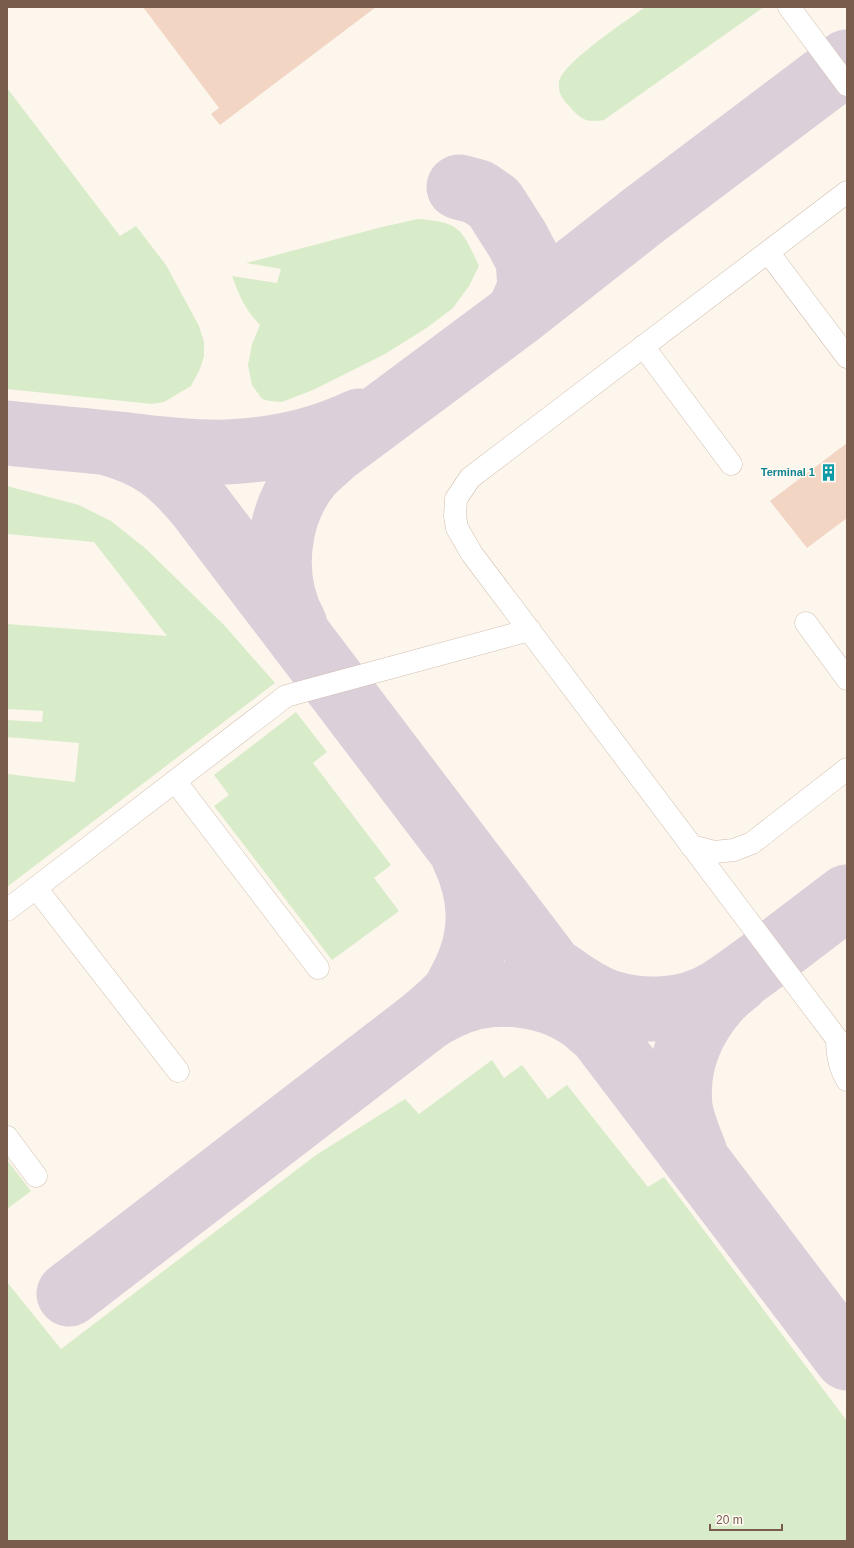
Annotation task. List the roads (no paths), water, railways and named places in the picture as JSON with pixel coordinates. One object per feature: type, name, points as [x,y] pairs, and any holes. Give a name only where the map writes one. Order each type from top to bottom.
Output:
[{"type":"lane","points":[[789,7],[847,85]]},
{"type":"lane","points":[[847,192],[470,478],[456,499],[457,528],[472,554],[691,846],[842,1031],[837,1054],[842,1072],[847,1080]]},
{"type":"lane","points":[[768,252],[847,357]]},
{"type":"lane","points":[[643,346],[731,464]]},
{"type":"lane","points":[[806,623],[847,679]]},
{"type":"lane","points":[[7,910],[286,696],[530,630]]},
{"type":"lane","points":[[691,846],[714,852],[734,850],[752,843],[847,769]]},
{"type":"lane","points":[[175,781],[318,968]]},
{"type":"lane","points":[[36,888],[178,1071]]},
{"type":"lane","points":[[7,1137],[36,1176]]},
{"type":"place","name":"Terminal 1","points":[[828,472]]}]
